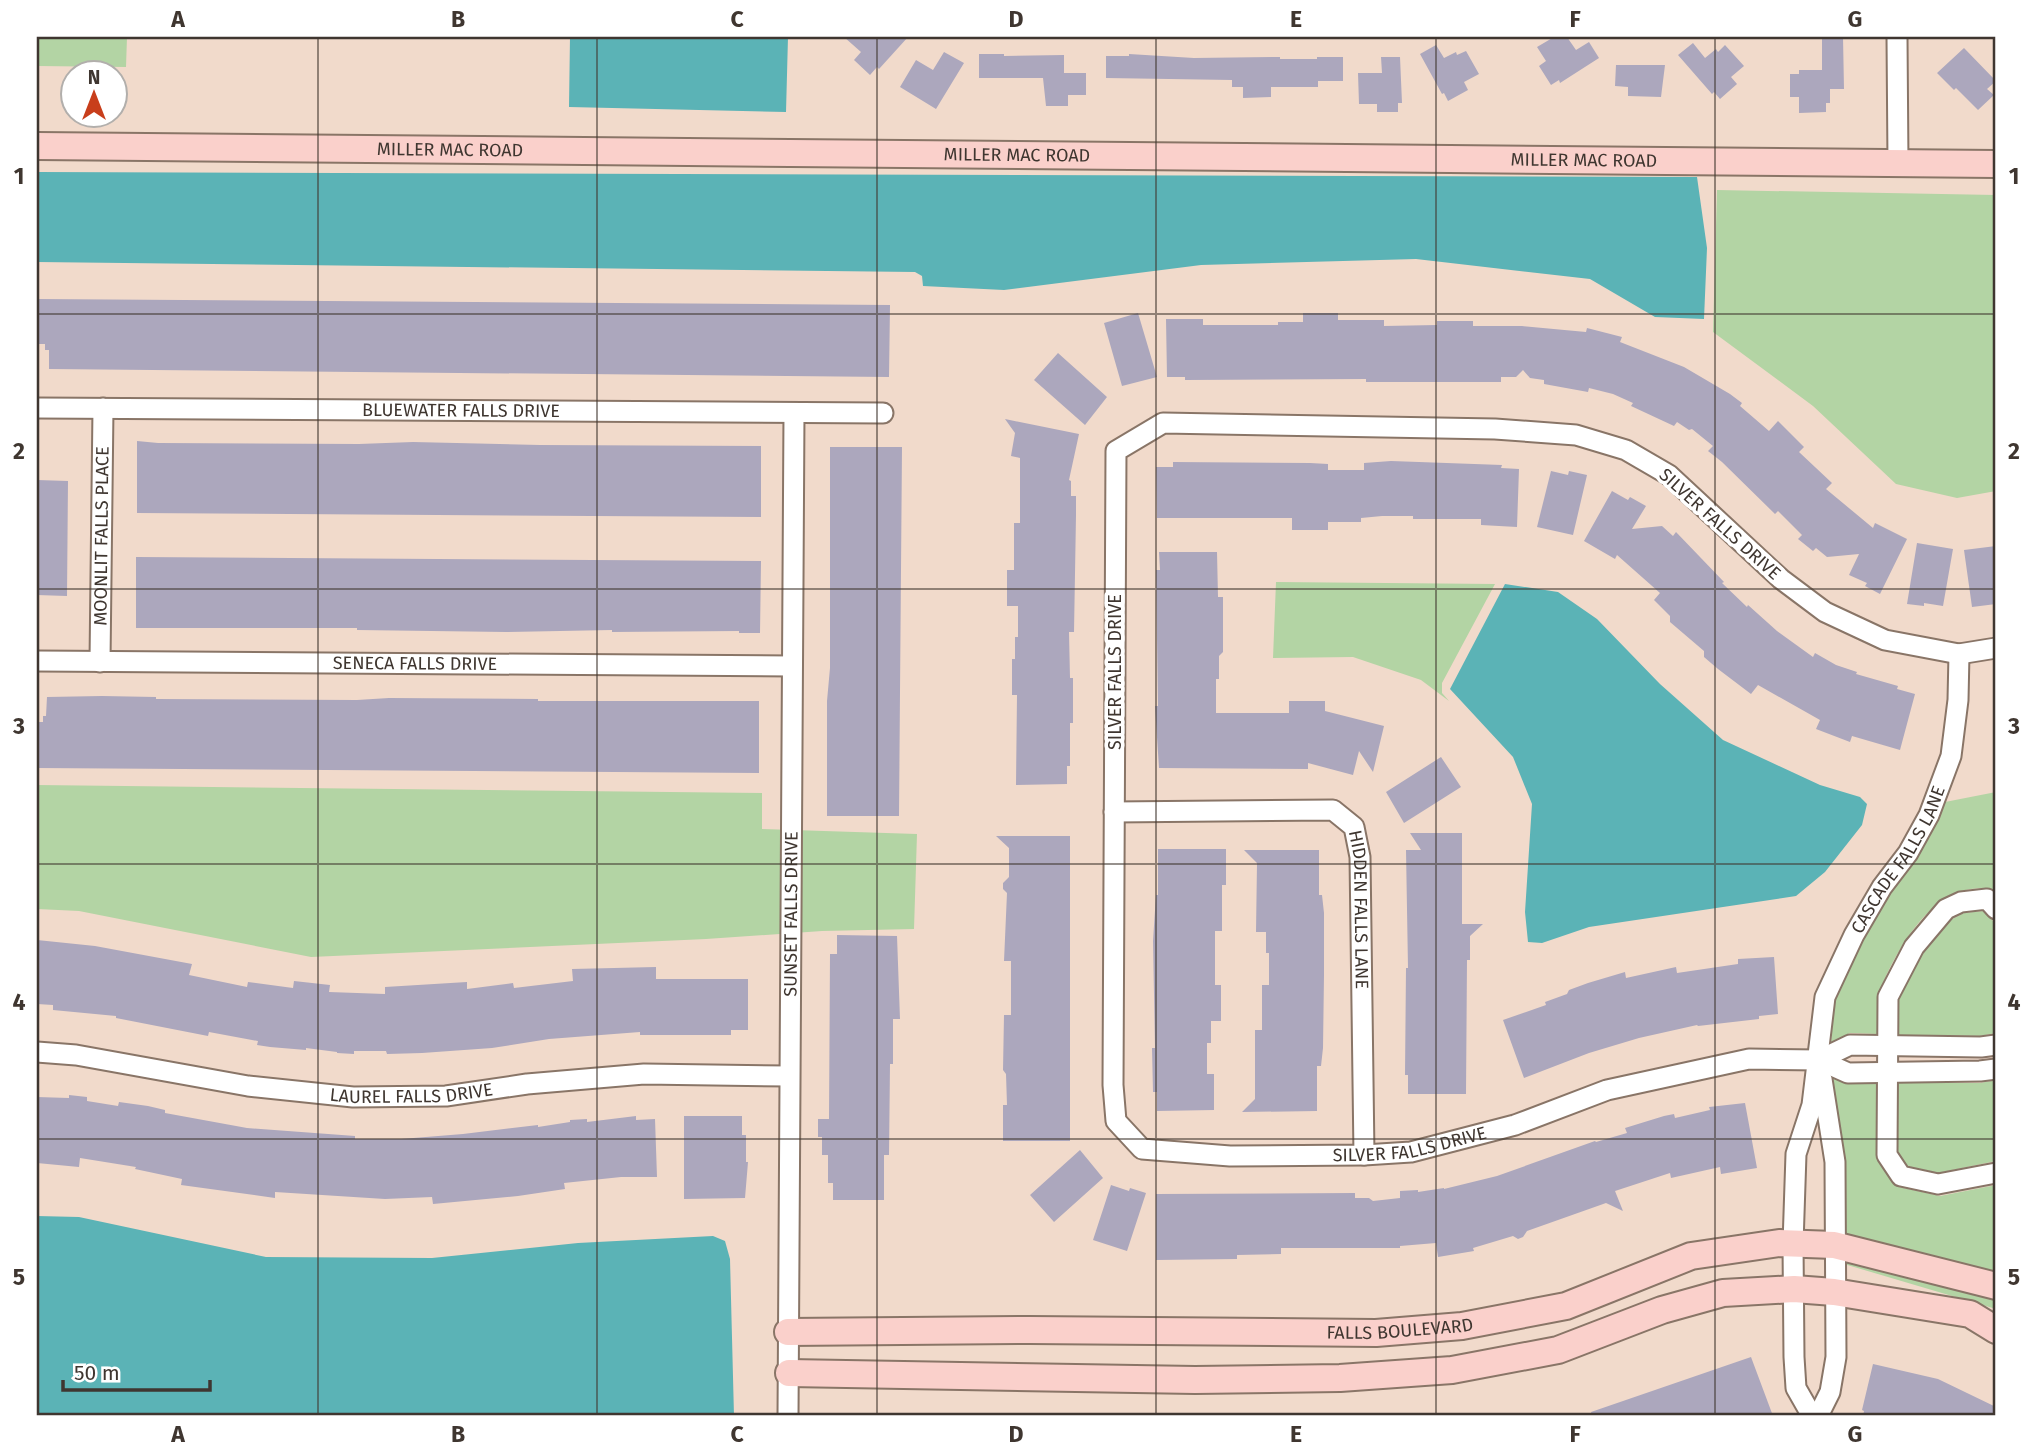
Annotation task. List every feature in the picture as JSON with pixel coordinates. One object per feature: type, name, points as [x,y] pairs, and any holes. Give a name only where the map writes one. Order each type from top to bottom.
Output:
[{"type":"street","points":[[1898,37],[1898,164]]},
{"type":"street","name":"MILLER MAC ROAD","points":[[37,146],[1996,164]]},
{"type":"street","name":"BLUEWATER FALLS DRIVE","points":[[37,408],[883,413]]},
{"type":"street","name":"MOONLIT FALLS PLACE","points":[[100,662],[103,408]]},
{"type":"street","name":"SUNSET FALLS DRIVE","points":[[788,1416],[794,413]]},
{"type":"street","name":"SILVER FALLS DRIVE","points":[[1819,1060],[1749,1059],[1606,1090],[1515,1125],[1411,1152],[1230,1156],[1142,1149],[1116,1121],[1113,1085],[1116,451],[1163,423],[1495,429],[1576,435],[1626,450],[1670,475],[1781,579],[1825,612],[1885,640],[1959,654],[1996,648]]},
{"type":"street","name":"CASCADE FALLS LANE","points":[[1812,1416],[1796,1388],[1793,1244],[1796,1154],[1812,1105],[1825,997],[1854,935],[1882,887],[1908,853],[1929,814],[1951,756],[1958,700],[1959,654]]},
{"type":"street","name":"SENECA FALLS DRIVE","points":[[37,661],[792,666]]},
{"type":"street","name":"HIDDEN FALLS LANE","points":[[1114,812],[1334,810],[1354,827],[1360,858],[1364,1155]]},
{"type":"street","points":[[1996,909],[1987,899],[1961,902],[1946,909],[1914,947],[1888,997],[1887,1071],[1887,1155],[1901,1176],[1938,1184],[1996,1173]]},
{"type":"street","points":[[1819,1060],[1850,1045],[1996,1045]]},
{"type":"street","name":"LAUREL FALLS DRIVE","points":[[37,1052],[76,1055],[248,1086],[353,1097],[446,1096],[527,1084],[644,1074],[789,1076]]},
{"type":"street","points":[[1819,1060],[1848,1073],[1996,1069]]},
{"type":"street","name":"CASCADE FALLS LANE","points":[[1818,1416],[1830,1392],[1836,1357],[1835,1163],[1819,1060]]},
{"type":"street","name":"FALLS BOULEVARD","points":[[788,1332],[1030,1330],[1376,1334],[1462,1326],[1566,1306],[1691,1256],[1779,1243],[1834,1245],[1996,1286]]},
{"type":"street","points":[[789,1373],[1195,1380],[1340,1378],[1452,1370],[1558,1350],[1662,1310],[1723,1293],[1794,1289],[1834,1292],[1970,1314],[1996,1330]]},
{"type":"green space","points":[[37,37],[127,37],[126,60],[60,60],[60,66],[37,66]]},
{"type":"green space","points":[[1717,190],[1996,195],[1996,491],[1957,498],[1896,484],[1813,406],[1713,332]]},
{"type":"green space","points":[[1276,582],[1495,584],[1442,683],[1442,693],[1449,701],[1421,680],[1353,657],[1273,658]]},
{"type":"green space","points":[[37,785],[762,793],[762,829],[917,834],[914,929],[822,931],[311,957],[79,911],[37,909]]},
{"type":"green space","points":[[1996,792],[1996,894],[1981,888],[1955,893],[1927,914],[1904,944],[1886,976],[1878,996],[1878,1034],[1850,1033],[1831,1042],[1835,1000],[1863,941],[1890,893],[1916,859],[1938,821],[1945,802]]},
{"type":"green space","points":[[1983,911],[1996,924],[1996,1033],[1980,1036],[1898,1035],[1898,1001],[1922,954],[1952,919],[1964,913]]},
{"type":"green space","points":[[1832,1078],[1849,1084],[1877,1083],[1877,1155],[1893,1183],[1899,1187],[1940,1196],[1996,1185],[1996,1275],[1845,1236],[1845,1162]]},
{"type":"green space","points":[[1996,1080],[1996,1161],[1938,1173],[1907,1166],[1897,1151],[1897,1083],[1980,1083]]},
{"type":"green space","points":[[1844,1260],[1996,1298],[1996,1309],[1844,1264]]},
{"type":"water","points":[[570,37],[788,37],[786,112],[569,107]]},
{"type":"water","points":[[37,172],[1697,177],[1707,248],[1704,319],[1655,317],[1590,279],[1416,259],[1201,265],[1004,290],[923,286],[922,276],[915,272],[37,262]]},
{"type":"water","points":[[1505,584],[1558,592],[1597,619],[1660,684],[1723,740],[1820,785],[1860,797],[1867,804],[1862,825],[1825,872],[1796,896],[1589,927],[1542,943],[1528,942],[1525,912],[1532,804],[1513,757],[1450,689]]},
{"type":"water","points":[[37,1216],[79,1217],[266,1257],[432,1258],[578,1243],[713,1236],[725,1241],[730,1259],[734,1416],[37,1416]]},
{"type":"building","points":[[844,37],[908,37],[879,69],[877,67],[870,75],[854,60],[861,52]]},
{"type":"building","points":[[1554,37],[1567,37],[1576,50],[1589,42],[1599,58],[1560,83],[1559,80],[1551,85],[1539,66],[1546,61],[1537,47]]},
{"type":"building","points":[[1822,37],[1843,37],[1844,89],[1830,89],[1830,103],[1826,103],[1826,112],[1799,113],[1799,97],[1790,97],[1790,74],[1799,74],[1799,70],[1822,70]]},
{"type":"building","points":[[1693,43],[1705,58],[1725,45],[1744,66],[1731,77],[1737,84],[1720,99],[1714,92],[1712,94],[1678,55]]},
{"type":"building","points":[[1436,45],[1444,58],[1466,51],[1479,74],[1464,82],[1468,90],[1448,101],[1420,54]]},
{"type":"building","points":[[1964,48],[1996,81],[1987,89],[1994,95],[1978,110],[1937,73]]},
{"type":"building","points":[[944,52],[964,63],[936,109],[900,87],[916,60],[933,70]]},
{"type":"building","points":[[979,54],[1064,55],[1064,73],[1086,73],[1086,95],[1068,95],[1068,106],[1046,106],[1043,78],[979,78]]},
{"type":"building","points":[[1129,54],[1194,58],[1343,57],[1343,81],[1318,81],[1318,87],[1271,87],[1271,97],[1243,98],[1243,87],[1232,87],[1232,80],[1106,78],[1106,56]]},
{"type":"building","points":[[1381,57],[1400,57],[1402,103],[1398,103],[1398,112],[1377,112],[1377,104],[1359,104],[1358,73],[1382,73]]},
{"type":"building","points":[[1616,65],[1665,65],[1661,97],[1628,96],[1628,87],[1615,86]]},
{"type":"building","points":[[37,299],[890,305],[889,377],[49,369],[49,350],[45,350],[45,344],[37,344]]},
{"type":"building","points":[[1138,313],[1157,377],[1122,386],[1104,323]]},
{"type":"building","points":[[1303,313],[1338,313],[1338,320],[1384,320],[1384,326],[1473,321],[1473,326],[1522,326],[1586,332],[1587,328],[1622,337],[1620,342],[1684,367],[1730,394],[1769,431],[1778,421],[1804,447],[1799,452],[1832,483],[1826,489],[1873,528],[1875,523],[1907,539],[1880,594],[1865,586],[1867,583],[1849,575],[1859,554],[1827,557],[1816,548],[1813,551],[1798,539],[1802,535],[1778,511],[1775,514],[1708,451],[1713,446],[1692,429],[1689,430],[1677,422],[1674,426],[1631,406],[1633,403],[1613,394],[1589,388],[1588,392],[1544,384],[1544,380],[1530,378],[1523,370],[1516,377],[1501,377],[1501,382],[1366,382],[1366,379],[1185,380],[1185,377],[1167,377],[1166,319],[1203,319],[1203,325],[1278,325],[1278,322],[1303,322]]},
{"type":"building","points":[[1058,353],[1107,397],[1085,425],[1034,380]]},
{"type":"building","points":[[1005,419],[1079,434],[1069,480],[1071,496],[1076,496],[1076,515],[1074,632],[1069,632],[1073,723],[1070,723],[1070,766],[1067,766],[1067,784],[1016,785],[1017,695],[1012,695],[1012,659],[1015,659],[1015,637],[1018,637],[1018,606],[1007,606],[1007,570],[1014,570],[1014,523],[1020,523],[1020,458],[1011,456],[1015,433]]},
{"type":"building","points":[[137,441],[761,446],[761,517],[137,513]]},
{"type":"building","points":[[830,447],[902,447],[899,816],[827,816]]},
{"type":"building","points":[[1391,461],[1502,465],[1501,468],[1519,469],[1517,527],[1481,525],[1481,519],[1382,516],[1361,518],[1361,522],[1328,522],[1328,530],[1292,530],[1292,518],[1157,518],[1156,467],[1173,467],[1173,462],[1310,463],[1328,464],[1328,470],[1364,470],[1364,463]]},
{"type":"building","points":[[1551,471],[1587,475],[1573,535],[1537,527]]},
{"type":"building","points":[[37,480],[68,481],[67,596],[37,595]]},
{"type":"building","points":[[1612,491],[1646,506],[1632,529],[1662,526],[1673,536],[1676,532],[1747,607],[1748,605],[1777,631],[1813,657],[1815,653],[1836,665],[1857,672],[1856,674],[1898,686],[1897,689],[1915,694],[1900,750],[1852,736],[1850,742],[1816,729],[1820,720],[1758,685],[1751,694],[1704,657],[1704,651],[1670,622],[1670,616],[1654,600],[1660,593],[1617,555],[1615,559],[1584,541]]},
{"type":"building","points":[[1917,543],[1953,549],[1943,606],[1907,604]]},
{"type":"building","points":[[1996,546],[1996,604],[1972,607],[1964,550]]},
{"type":"building","points":[[1159,552],[1217,552],[1218,597],[1223,597],[1223,652],[1219,656],[1219,679],[1216,679],[1216,713],[1289,713],[1289,701],[1325,701],[1325,711],[1384,726],[1373,772],[1359,751],[1353,775],[1308,763],[1308,769],[1159,768],[1155,706],[1158,706],[1156,570],[1160,570]]},
{"type":"building","points":[[136,557],[761,561],[760,633],[136,628]]},
{"type":"building","points":[[47,697],[156,699],[759,701],[759,773],[37,768],[37,722],[43,722],[43,716],[46,716]]},
{"type":"building","points":[[1441,757],[1461,787],[1404,823],[1386,792]]},
{"type":"building","points":[[1410,833],[1462,833],[1462,924],[1483,924],[1470,936],[1470,960],[1467,960],[1466,1094],[1408,1094],[1408,1075],[1405,1075],[1408,968],[1406,850],[1421,850]]},
{"type":"building","points":[[996,836],[1070,836],[1070,1141],[1003,1141],[1003,1105],[1007,1105],[1006,1074],[1003,1070],[1004,1015],[1011,1015],[1011,961],[1004,961],[1007,893],[1003,889],[1003,883],[1009,877],[1009,848]]},
{"type":"building","points":[[1158,849],[1226,849],[1226,885],[1222,885],[1222,931],[1215,931],[1215,985],[1221,985],[1221,1021],[1211,1021],[1211,1043],[1207,1043],[1207,1074],[1214,1074],[1214,1110],[1157,1111],[1157,1092],[1153,1092],[1152,1048],[1155,1048],[1153,941],[1158,895]]},
{"type":"building","points":[[1244,850],[1319,850],[1319,895],[1322,895],[1324,913],[1324,975],[1323,1048],[1321,1066],[1317,1066],[1317,1111],[1242,1112],[1255,1099],[1255,1030],[1262,1030],[1262,985],[1269,985],[1266,932],[1256,932],[1257,863]]},
{"type":"building","points":[[837,935],[897,936],[900,1019],[893,1019],[889,1155],[884,1155],[884,1200],[833,1200],[833,1183],[828,1183],[828,1155],[822,1155],[822,1137],[818,1137],[818,1119],[829,1119],[830,954],[837,954]]},
{"type":"building","points":[[37,940],[95,946],[192,964],[189,975],[247,987],[248,982],[293,988],[294,981],[330,985],[329,992],[385,994],[385,987],[467,982],[467,989],[513,983],[514,988],[573,981],[572,969],[656,967],[656,979],[748,979],[748,1030],[731,1030],[731,1035],[640,1035],[640,1032],[422,1053],[354,1051],[354,1054],[270,1047],[257,1045],[258,1041],[209,1032],[208,1036],[116,1016],[53,1010],[53,1005],[37,1004]]},
{"type":"building","points":[[1774,957],[1778,1014],[1759,1016],[1759,1019],[1697,1025],[1639,1038],[1589,1053],[1524,1078],[1503,1020],[1546,1005],[1545,1002],[1567,994],[1569,990],[1625,972],[1626,978],[1676,967],[1677,973],[1738,964],[1738,959]]},
{"type":"building","points":[[69,1095],[118,1106],[119,1102],[148,1106],[165,1110],[165,1113],[247,1128],[355,1136],[355,1139],[401,1139],[463,1134],[538,1127],[570,1120],[587,1119],[587,1122],[636,1116],[636,1120],[655,1119],[657,1177],[621,1177],[564,1183],[565,1189],[433,1204],[432,1197],[385,1199],[275,1192],[275,1198],[181,1185],[182,1179],[135,1169],[136,1167],[80,1158],[79,1167],[37,1163],[37,1097],[69,1098]]},
{"type":"building","points":[[1745,1103],[1757,1168],[1721,1174],[1720,1167],[1671,1178],[1670,1173],[1615,1191],[1623,1211],[1606,1203],[1527,1231],[1518,1239],[1513,1236],[1473,1248],[1474,1251],[1438,1257],[1436,1243],[1400,1248],[1281,1248],[1281,1254],[1237,1255],[1237,1259],[1156,1260],[1156,1194],[1355,1193],[1355,1198],[1369,1198],[1373,1201],[1400,1198],[1400,1191],[1444,1189],[1497,1176],[1595,1141],[1627,1133],[1625,1128],[1664,1116],[1674,1114],[1675,1118],[1710,1110],[1709,1107]]},
{"type":"building","points":[[684,1116],[742,1116],[742,1135],[746,1135],[748,1162],[745,1198],[684,1199]]},
{"type":"building","points":[[1080,1150],[1103,1178],[1054,1222],[1030,1195]]},
{"type":"building","points":[[1111,1185],[1146,1193],[1127,1251],[1093,1240]]},
{"type":"building","points":[[1751,1357],[1773,1416],[1592,1416],[1591,1412]]},
{"type":"building","points":[[1873,1364],[1938,1379],[1996,1407],[1996,1416],[1863,1416],[1862,1410]]}]
